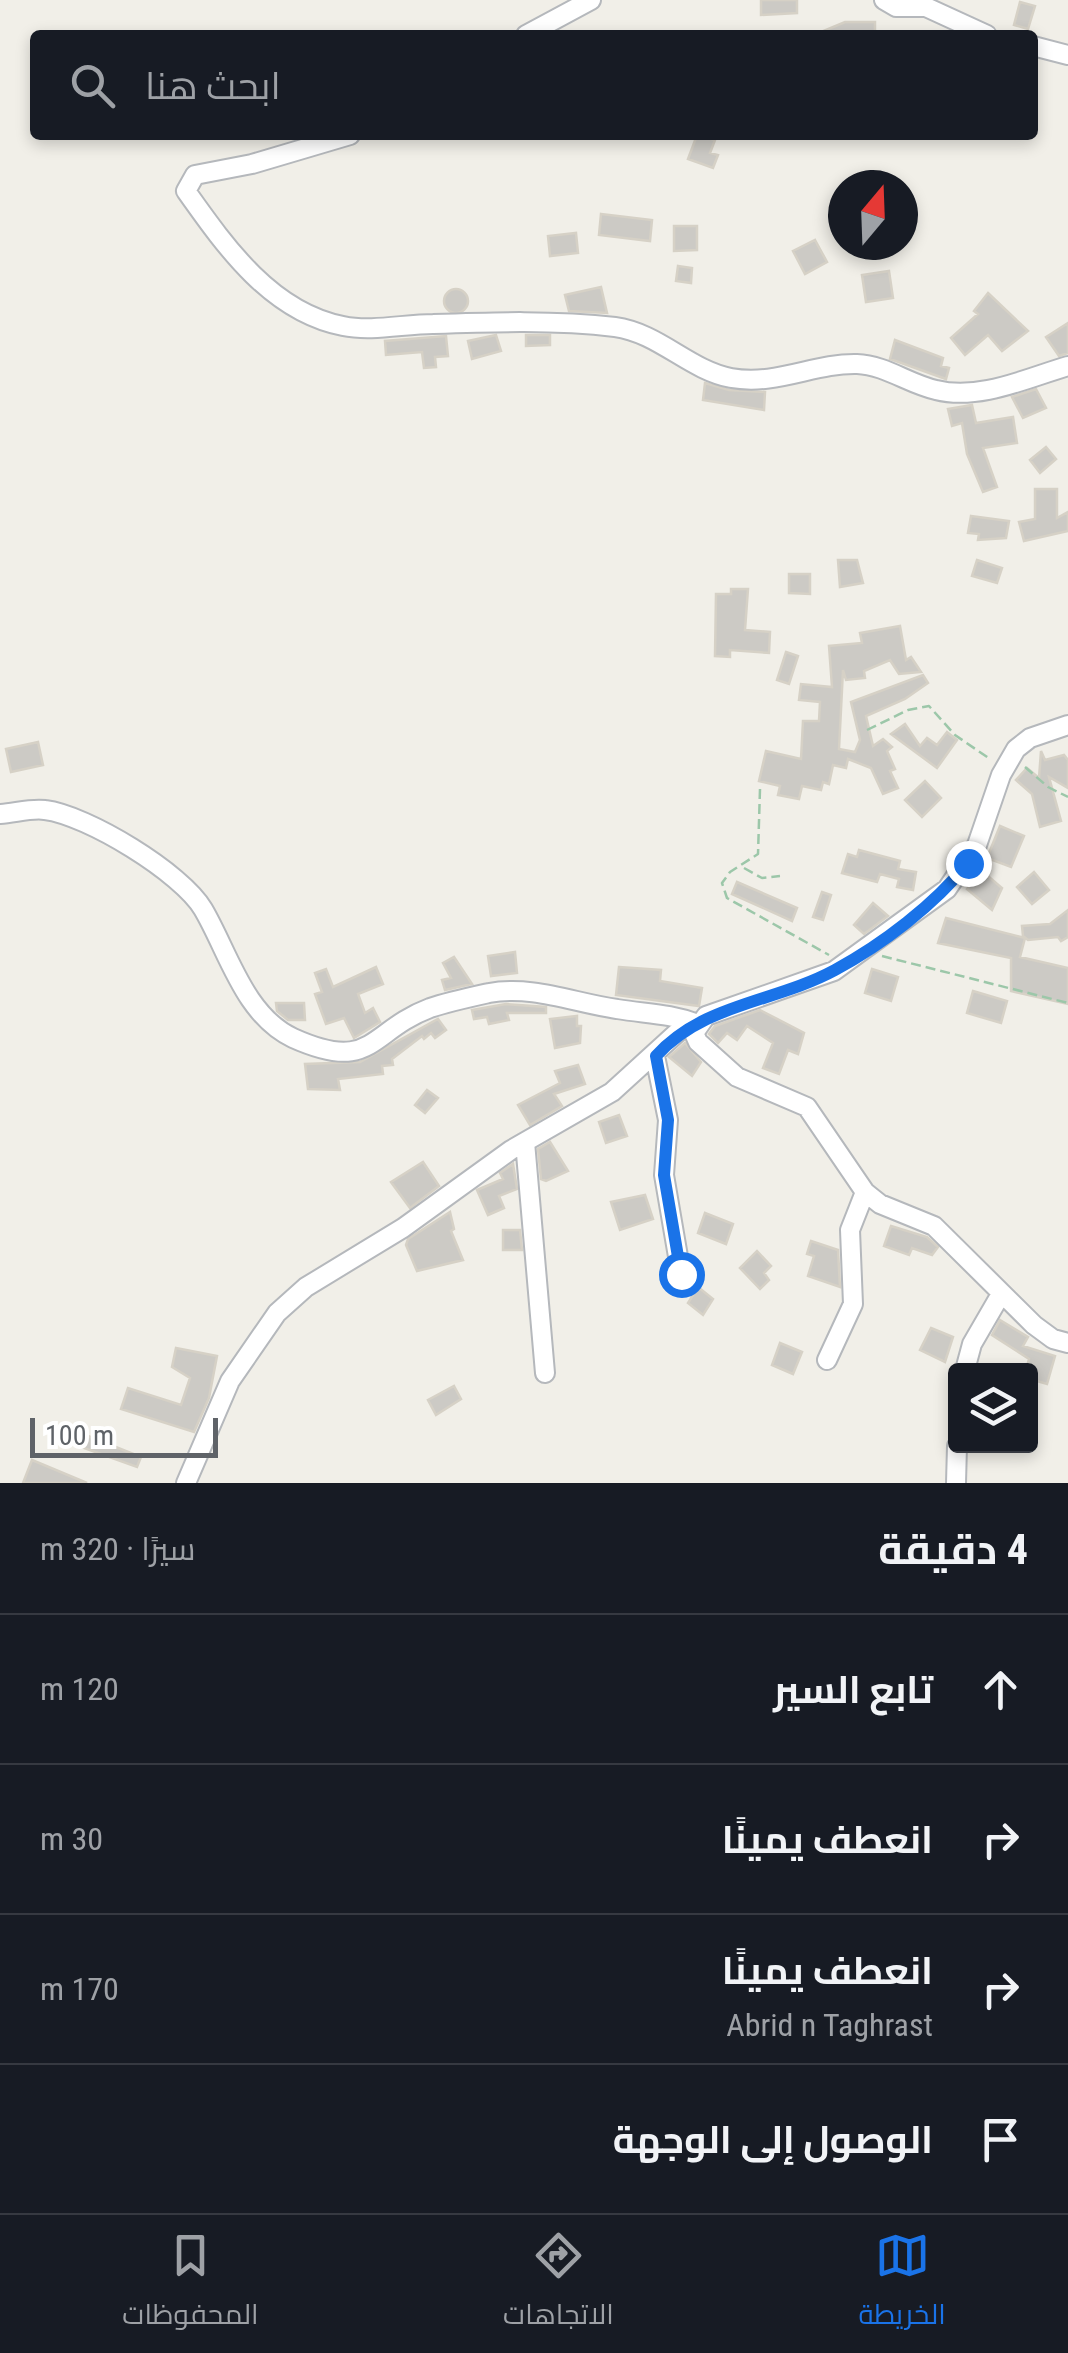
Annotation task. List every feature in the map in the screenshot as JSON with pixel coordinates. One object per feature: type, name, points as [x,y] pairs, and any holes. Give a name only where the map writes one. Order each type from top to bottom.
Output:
[{"type":"street","points":[[535,30],[591,0]]},
{"type":"street","points":[[884,0],[896,7],[937,11],[977,30]]},
{"type":"street","points":[[1038,47],[1068,55]]},
{"type":"street","points":[[333,140],[252,164],[195,175],[186,191],[251,274],[298,306],[342,326],[538,323],[619,328],[642,334],[711,373],[730,378],[789,378],[839,364],[862,364],[936,390],[962,393],[1068,366]]},
{"type":"street","points":[[1068,726],[1030,738],[1016,749],[1005,766],[968,863],[947,890],[842,966],[706,1016],[694,1032],[698,1042],[723,1067],[806,1107],[865,1192],[880,1204],[934,1226],[1044,1332],[1068,1342]]},
{"type":"street","points":[[0,814],[40,809],[63,813],[180,879],[203,908],[228,960],[258,1008],[289,1036],[322,1048],[346,1054],[360,1050],[429,1009],[518,990],[616,1009],[662,1012],[698,1024]]},
{"type":"street","points":[[186,1483],[230,1380],[276,1314],[344,1261],[403,1228],[525,1142],[612,1092],[656,1056],[680,1030],[698,1024]]},
{"type":"street","points":[[656,1056],[668,1120],[664,1175],[681,1274]]},
{"type":"street","points":[[525,1142],[545,1373]]},
{"type":"street","points":[[827,1360],[852,1304],[850,1230],[865,1192]]},
{"type":"street","points":[[967,1363],[972,1344],[1001,1294]]},
{"type":"street","points":[[956,1483],[958,1453]]},
{"type":"path","points":[[866,730],[892,722],[908,710],[930,706],[936,718],[977,753],[1005,766]]},
{"type":"path","points":[[1016,749],[1018,760],[1032,774],[1068,797]]},
{"type":"path","points":[[760,789],[758,854],[730,872],[722,883],[727,898],[774,921],[842,966]]},
{"type":"path","points":[[742,867],[762,878],[780,876]]},
{"type":"path","points":[[867,949],[984,985],[1068,1002]]},
{"type":"building","points":[[761,0],[797,0],[797,13],[761,15]]},
{"type":"building","points":[[1020,2],[1035,6],[1028,29],[1014,25]]},
{"type":"building","points":[[845,22],[875,22],[875,30],[826,30]]},
{"type":"building","points":[[695,140],[715,140],[710,153],[718,155],[713,168],[688,159]]},
{"type":"building","points":[[601,214],[652,220],[650,241],[599,235]]},
{"type":"building","points":[[674,226],[697,226],[697,250],[674,251]]},
{"type":"building","points":[[576,233],[578,253],[550,256],[548,236]]},
{"type":"building","points":[[815,240],[827,262],[805,274],[793,251]]},
{"type":"building","points":[[678,266],[692,268],[691,283],[676,281]]},
{"type":"building","points":[[889,271],[893,298],[866,302],[862,275]]},
{"type":"building","points":[[601,287],[607,313],[569,311],[565,295]]},
{"type":"building","points":[[456,289],[468,301],[456,313],[444,301]]},
{"type":"building","points":[[988,293],[1028,331],[1002,351],[988,335],[965,355],[951,338],[978,314],[974,311]]},
{"type":"building","points":[[1068,323],[1068,353],[1059,356],[1046,337]]},
{"type":"building","points":[[496,335],[501,351],[472,359],[468,341]]},
{"type":"building","points":[[526,335],[550,335],[550,345],[526,346]]},
{"type":"building","points":[[446,336],[448,356],[435,357],[436,367],[424,368],[422,352],[386,355],[385,341]]},
{"type":"building","points":[[895,340],[943,358],[941,366],[949,368],[946,379],[890,359]]},
{"type":"building","points":[[705,383],[729,390],[765,392],[764,410],[703,400]]},
{"type":"building","points":[[1036,389],[1046,408],[1023,418],[1012,397]]},
{"type":"building","points":[[972,405],[976,423],[1013,417],[1017,443],[983,448],[997,487],[983,492],[967,454],[962,423],[952,426],[948,409]]},
{"type":"building","points":[[1046,447],[1056,459],[1040,473],[1030,460]]},
{"type":"building","points":[[1035,489],[1057,489],[1057,518],[1068,512],[1068,531],[1024,541],[1019,522],[1035,519]]},
{"type":"building","points":[[971,516],[1009,521],[1006,538],[978,540],[979,534],[968,533]]},
{"type":"building","points":[[838,560],[857,560],[863,583],[840,587]]},
{"type":"building","points":[[977,560],[1002,568],[997,583],[972,576]]},
{"type":"building","points":[[789,574],[810,574],[810,594],[789,593]]},
{"type":"building","points":[[731,589],[748,589],[745,630],[770,632],[769,653],[730,650],[730,657],[715,656],[716,594],[731,594]]},
{"type":"building","points":[[900,626],[906,660],[911,657],[921,672],[899,674],[890,660],[864,671],[865,678],[846,680],[843,670],[839,749],[855,752],[860,740],[851,702],[923,675],[928,683],[905,699],[866,716],[873,746],[883,739],[892,747],[887,751],[898,788],[883,794],[871,768],[848,759],[846,768],[833,765],[829,784],[823,782],[821,790],[802,786],[799,799],[778,795],[780,786],[759,781],[766,751],[801,759],[803,721],[819,721],[820,702],[799,700],[801,684],[832,687],[829,646],[862,643],[860,633]]},
{"type":"building","points":[[786,652],[798,656],[789,684],[777,680]]},
{"type":"building","points":[[905,724],[920,746],[927,738],[937,745],[947,732],[957,740],[937,768],[891,734]]},
{"type":"building","points":[[38,742],[43,765],[11,772],[6,749]]},
{"type":"building","points":[[1041,751],[1045,760],[1064,755],[1068,760],[1068,788],[1049,777],[1061,821],[1040,827],[1032,794],[1016,780],[1027,768],[1039,778]]},
{"type":"building","points":[[925,781],[941,798],[922,817],[905,800]]},
{"type":"building","points":[[1000,826],[1024,836],[1011,867],[987,858]]},
{"type":"building","points":[[859,850],[900,861],[898,869],[916,872],[913,890],[897,887],[899,879],[880,874],[877,882],[842,873],[848,854],[857,857]]},
{"type":"building","points":[[982,871],[1002,888],[992,910],[967,889]]},
{"type":"building","points":[[1034,872],[1049,890],[1032,904],[1017,887]]},
{"type":"building","points":[[737,882],[797,908],[792,921],[732,894]]},
{"type":"building","points":[[822,892],[831,895],[823,920],[813,917]]},
{"type":"building","points":[[873,903],[888,916],[864,934],[854,925]]},
{"type":"building","points":[[1068,910],[1068,937],[1061,941],[1058,937],[1028,940],[1023,936],[1022,926],[1050,924]]},
{"type":"building","points":[[946,918],[1025,938],[1020,957],[1068,968],[1068,1004],[1011,991],[1011,958],[938,943]]},
{"type":"building","points":[[515,952],[517,973],[491,976],[488,956]]},
{"type":"building","points":[[454,957],[472,984],[445,990],[442,980],[451,978],[443,963]]},
{"type":"building","points":[[376,967],[383,984],[358,994],[365,1013],[373,1008],[380,1022],[354,1038],[344,1018],[326,1024],[315,994],[322,992],[315,973],[326,969],[333,987]]},
{"type":"building","points":[[619,967],[661,970],[660,981],[702,988],[699,1006],[616,995]]},
{"type":"building","points":[[872,969],[898,977],[891,1001],[865,993]]},
{"type":"building","points":[[973,991],[1007,1001],[1001,1023],[967,1013]]},
{"type":"building","points":[[276,1003],[304,1003],[305,1020],[288,1020],[277,1011]]},
{"type":"building","points":[[506,1004],[546,1007],[546,1013],[507,1013],[509,1020],[489,1024],[487,1017],[474,1019],[472,1010]]},
{"type":"building","points":[[760,1010],[804,1033],[798,1054],[788,1050],[779,1074],[763,1068],[773,1043],[747,1026],[737,1040],[727,1033],[718,1043],[709,1034],[715,1026]]},
{"type":"building","points":[[577,1016],[580,1043],[555,1048],[550,1019]]},
{"type":"building","points":[[438,1019],[446,1030],[435,1038],[431,1033],[424,1039],[422,1036],[392,1059],[393,1065],[382,1066],[383,1074],[338,1079],[340,1090],[308,1089],[305,1064],[360,1062]]},
{"type":"building","points":[[685,1043],[701,1062],[692,1076],[669,1057]]},
{"type":"building","points":[[578,1065],[585,1084],[554,1094],[562,1106],[530,1125],[518,1105],[560,1083],[555,1071]]},
{"type":"building","points":[[427,1090],[438,1098],[425,1113],[415,1105]]},
{"type":"building","points":[[619,1115],[627,1136],[606,1143],[599,1122]]},
{"type":"building","points":[[550,1142],[568,1171],[546,1181],[541,1179],[538,1149]]},
{"type":"building","points":[[423,1162],[439,1186],[410,1208],[391,1182]]},
{"type":"building","points":[[513,1164],[517,1189],[499,1196],[504,1208],[488,1215],[477,1190],[503,1179],[500,1173]]},
{"type":"building","points":[[645,1195],[653,1219],[620,1230],[611,1202]]},
{"type":"building","points":[[450,1212],[454,1229],[451,1231],[463,1260],[417,1271],[406,1245],[408,1239]]},
{"type":"building","points":[[705,1213],[733,1224],[726,1244],[698,1233]]},
{"type":"building","points":[[891,1226],[927,1237],[938,1247],[932,1255],[912,1248],[909,1255],[884,1246]]},
{"type":"building","points":[[503,1230],[520,1230],[522,1250],[503,1250]]},
{"type":"building","points":[[811,1241],[838,1250],[840,1287],[808,1276],[814,1256],[807,1254]]},
{"type":"building","points":[[757,1251],[771,1266],[764,1273],[769,1280],[760,1289],[740,1268]]},
{"type":"building","points":[[698,1287],[713,1299],[703,1315],[688,1303]]},
{"type":"building","points":[[1000,1320],[1028,1337],[1023,1346],[1055,1356],[1047,1384],[1038,1381],[1038,1363],[1028,1363],[1029,1359],[992,1335]]},
{"type":"building","points":[[931,1328],[953,1337],[945,1362],[920,1350]]},
{"type":"building","points":[[780,1343],[802,1352],[793,1374],[772,1365]]},
{"type":"building","points":[[176,1348],[217,1356],[209,1398],[194,1432],[121,1409],[128,1388],[181,1405],[190,1378],[172,1367]]},
{"type":"building","points":[[454,1386],[461,1399],[436,1415],[428,1400]]},
{"type":"building","points":[[88,1436],[141,1457],[137,1467],[84,1448]]},
{"type":"building","points":[[32,1460],[87,1483],[23,1483]]},
{"type":"route","points":[[681,1274],[664,1175],[668,1120],[656,1056],[680,1030],[698,1024],[706,1016],[834,971],[947,890],[968,863]]}]
